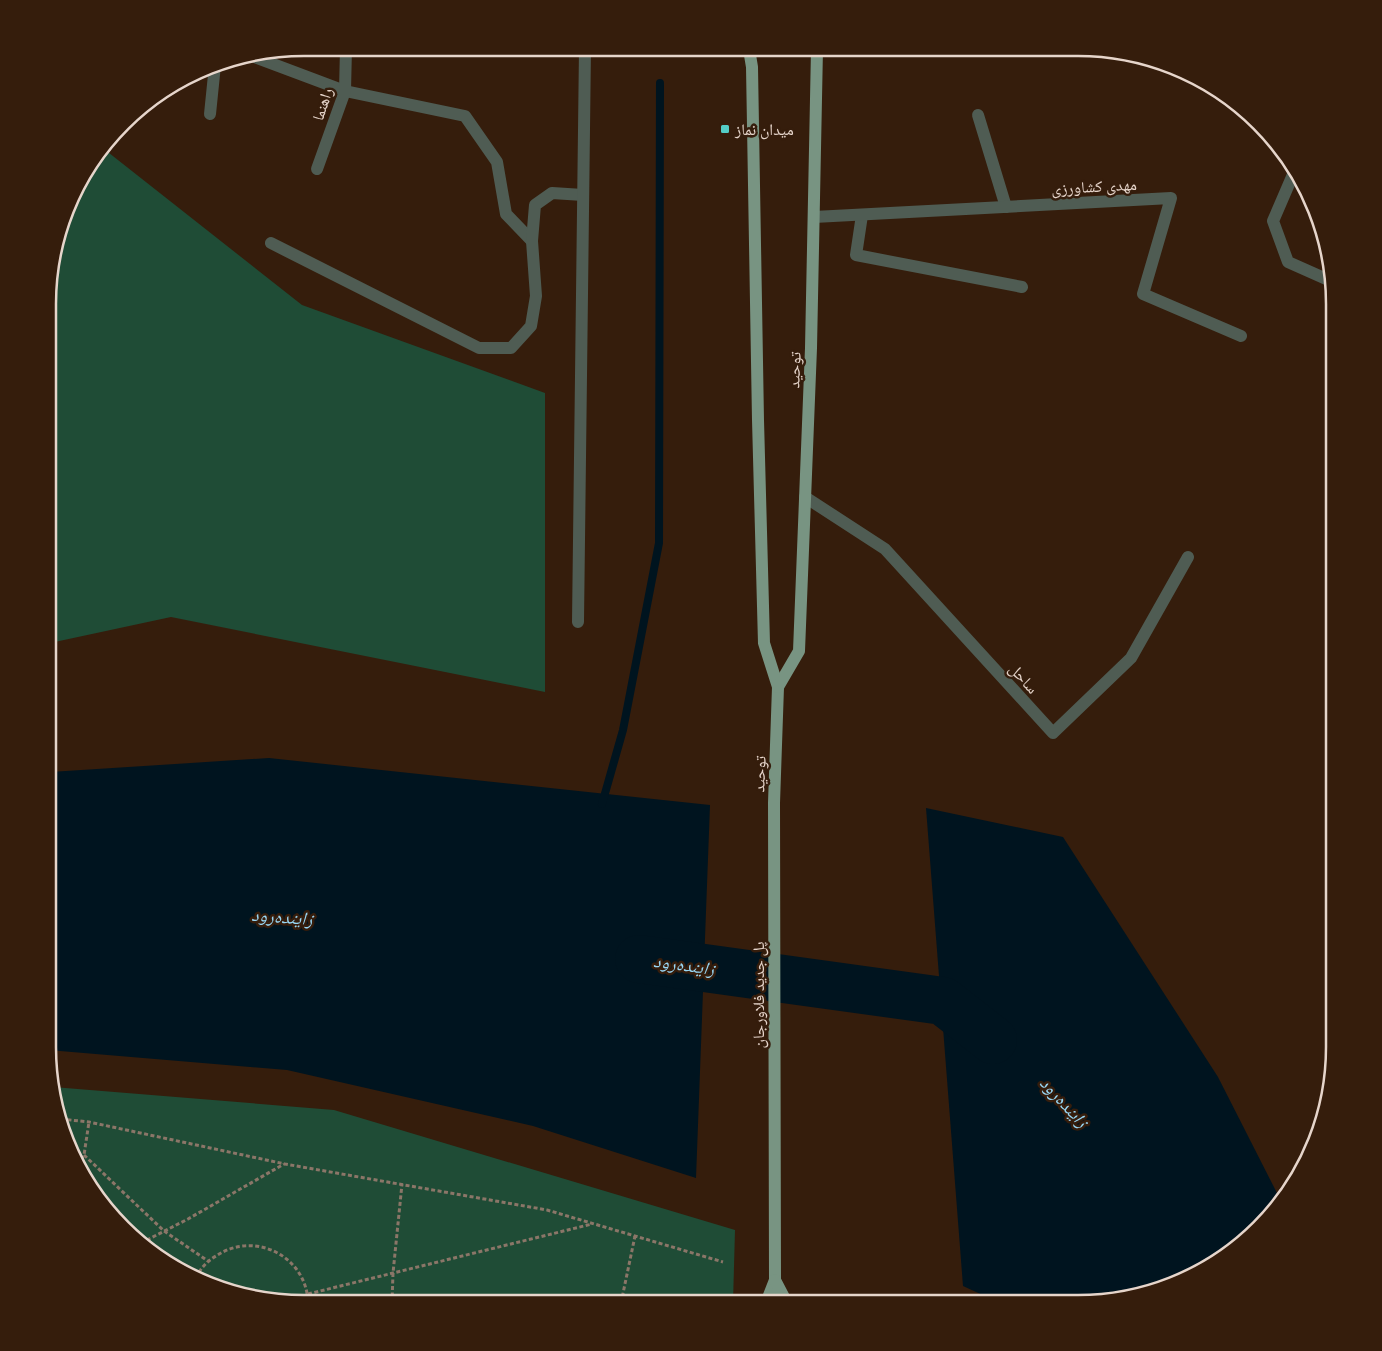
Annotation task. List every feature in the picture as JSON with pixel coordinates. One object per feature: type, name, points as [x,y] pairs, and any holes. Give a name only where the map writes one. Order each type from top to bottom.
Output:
[{"type":"main road","name":"توحید","points":[[750,56],[753,77],[758,420],[764,643],[778,687],[774,803]]},
{"type":"main road","name":"توحید","points":[[778,687],[799,651],[811,348],[817,56]]},
{"type":"main road","name":"پل جدید فلاورجان","points":[[774,803],[775,1280]]},
{"type":"main road","points":[[769,1295],[775,1280]]},
{"type":"main road","points":[[775,1280],[783,1295]]},
{"type":"street","name":"راهنما","points":[[317,169],[345,91],[346,56]]},
{"type":"street","points":[[578,622],[585,56]]},
{"type":"street","points":[[262,60],[345,91],[464,116],[497,162],[506,214],[532,241]]},
{"type":"street","points":[[210,114],[215,73]]},
{"type":"street","points":[[978,115],[1006,207]]},
{"type":"street","points":[[1291,177],[1273,221],[1288,262],[1324,278]]},
{"type":"street","points":[[271,243],[479,348],[511,348],[531,326],[536,296],[532,241],[536,205],[552,193],[583,195]]},
{"type":"street","name":"مهدی کشاورزی","points":[[814,217],[1171,198],[1144,294],[1241,336]]},
{"type":"street","points":[[862,215],[856,255],[1022,286]]},
{"type":"street","name":"ساحل","points":[[805,497],[885,549],[1053,733],[1131,658],[1188,557]]},
{"type":"path","points":[[67,1120],[89,1122],[285,1164],[547,1210],[723,1262]]},
{"type":"path","points":[[82,1158],[89,1122]]},
{"type":"path","points":[[84,1155],[164,1231],[208,1261]]},
{"type":"path","points":[[148,1239],[188,1219],[285,1164]]},
{"type":"path","points":[[392,1295],[402,1184]]},
{"type":"path","points":[[200,1272],[208,1261],[223,1251],[240,1246],[258,1246],[276,1251],[291,1262],[302,1277],[308,1294],[593,1224]]},
{"type":"path","points":[[623,1295],[635,1236]]},
{"type":"green space","points":[[108,152],[302,305],[545,393],[545,692],[171,617],[56,642],[56,304],[58,272],[69,224],[75,209],[89,180]]},
{"type":"green space","points":[[60,1088],[334,1110],[735,1230],[733,1295],[304,1295],[256,1290],[224,1282],[180,1262],[153,1244],[129,1222],[107,1198],[89,1171],[69,1127]]},
{"type":"water","points":[[269,758],[710,805],[696,1178],[533,1126],[287,1070],[56,1051],[56,772]]},
{"type":"water","points":[[926,808],[1063,837],[1218,1077],[1278,1194],[1253,1222],[1229,1244],[1202,1262],[1158,1282],[1110,1293],[1078,1295],[983,1295],[963,1286]]},
{"type":"waterway","points":[[602,804],[623,730],[659,543],[660,83]]},
{"type":"waterway","name":"زاینده‌رود","points":[[639,959],[943,1001],[993,1040]]},
{"type":"place","name":"میدان نماز","points":[[725,129]]}]
